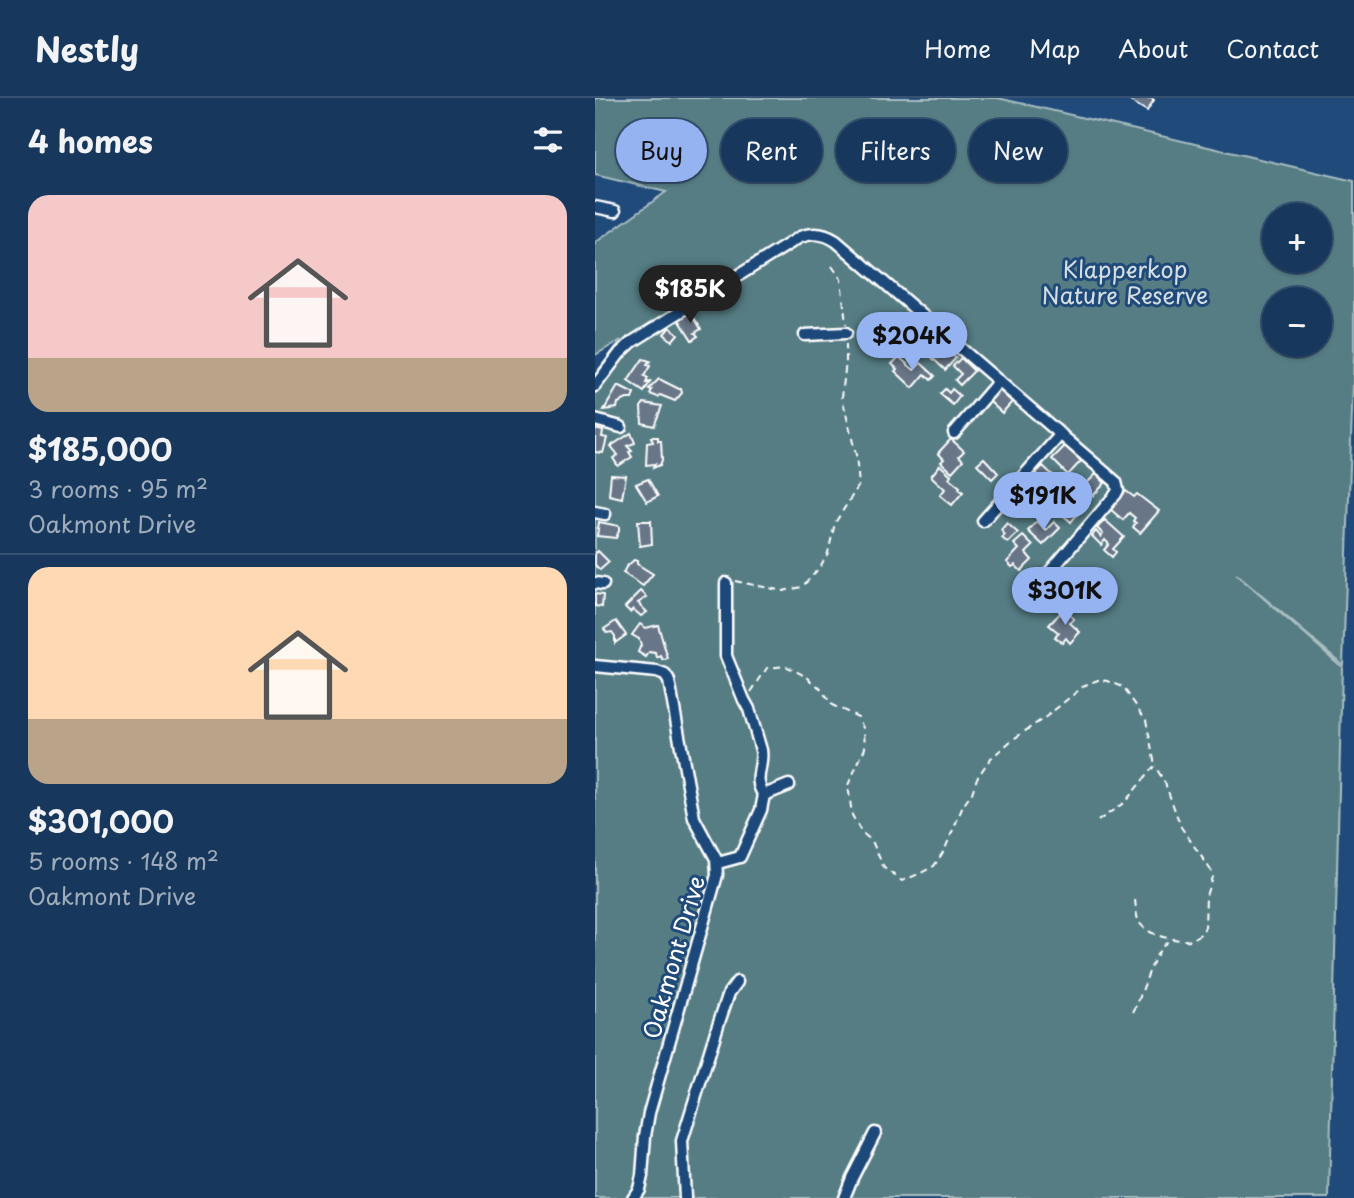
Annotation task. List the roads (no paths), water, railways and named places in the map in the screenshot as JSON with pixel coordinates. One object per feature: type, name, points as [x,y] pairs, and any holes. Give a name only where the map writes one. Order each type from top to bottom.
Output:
[{"type":"street","points":[[595,207],[615,211]]},
{"type":"street","points":[[595,386],[620,353],[632,342],[800,237],[824,235],[836,241],[1114,479],[1118,490],[1113,499],[1047,575]]},
{"type":"street","points":[[805,335],[846,332]]},
{"type":"street","points":[[954,433],[999,381]]},
{"type":"street","points":[[595,420],[621,427]]},
{"type":"street","points":[[983,521],[1061,434]]},
{"type":"street","points":[[718,863],[741,855],[761,810],[764,795],[758,780],[762,757],[749,709],[726,656],[726,583]]},
{"type":"street","name":"Oakmont Drive","points":[[595,666],[657,672],[669,681],[694,818],[718,863],[717,875],[649,1113],[642,1175],[639,1189],[633,1198]]},
{"type":"street","points":[[764,795],[789,785]]},
{"type":"street","points":[[685,1198],[683,1141],[718,1025],[729,993],[737,982]]},
{"type":"street","points":[[844,1198],[875,1133]]},
{"type":"park label","name":"Klapperkop Nature Reserve","points":[[1125,281]]}]
